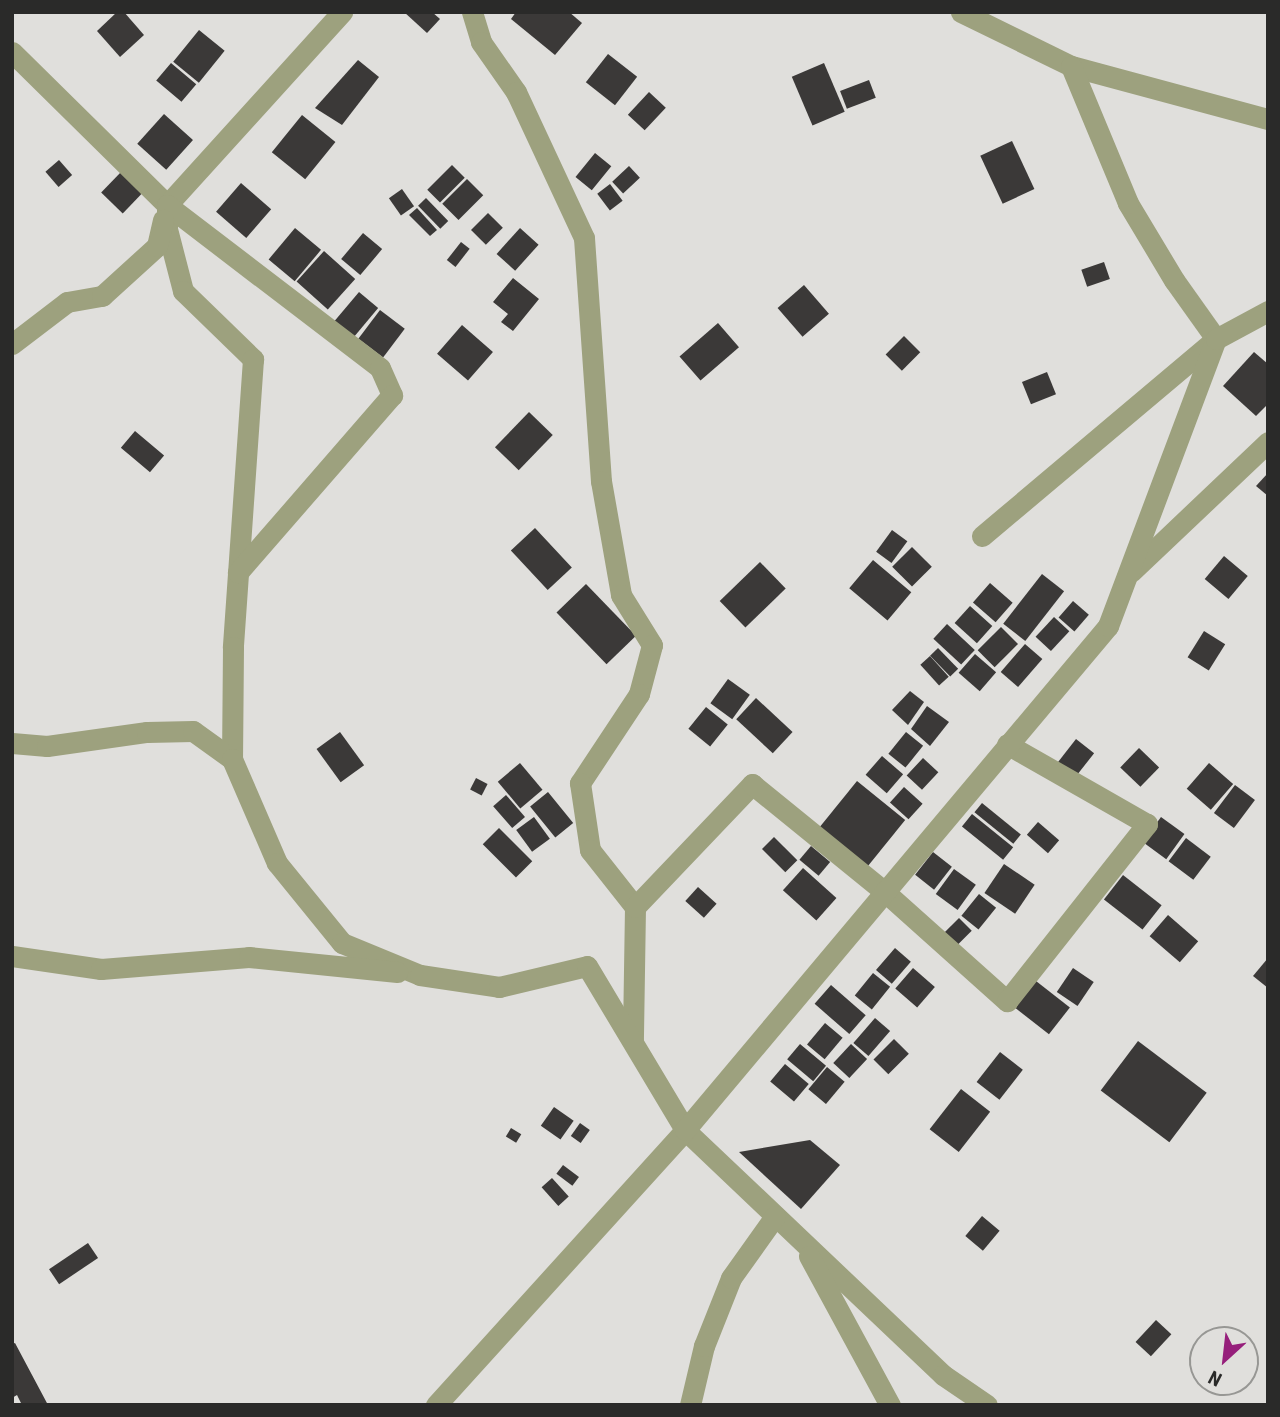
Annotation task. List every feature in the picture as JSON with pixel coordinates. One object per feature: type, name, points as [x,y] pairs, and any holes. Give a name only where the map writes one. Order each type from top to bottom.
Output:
[{"type":"street","points":[[12,344],[67,302],[102,296],[157,246],[167,205],[342,12]]},
{"type":"street","points":[[472,12],[481,42],[516,92],[584,238],[601,481],[621,595],[652,645],[639,694],[580,783],[590,850],[635,907],[633,1042]]},
{"type":"street","points":[[961,12],[1071,66],[1268,119]]},
{"type":"street","points":[[12,52],[167,205],[380,368],[392,395],[238,572]]},
{"type":"street","points":[[1071,66],[1128,203],[1174,280],[1216,339]]},
{"type":"street","points":[[167,205],[167,229],[183,291],[253,359],[233,647],[232,759],[277,863],[342,943],[420,975]]},
{"type":"street","points":[[982,536],[1216,339],[1268,311]]},
{"type":"street","points":[[436,1405],[685,1130],[1108,626],[1216,339]]},
{"type":"street","points":[[1127,576],[1268,442]]},
{"type":"street","points":[[12,743],[47,746],[147,732],[193,731],[232,759]]},
{"type":"street","points":[[635,907],[752,784],[885,892],[1007,1001],[1147,824],[1007,744]]},
{"type":"street","points":[[12,956],[101,969],[249,957],[420,975],[499,987],[587,966],[685,1130],[943,1375],[987,1405]]},
{"type":"street","points":[[691,1405],[704,1346],[731,1278],[775,1216]]},
{"type":"street","points":[[800,1239],[890,1405]]},
{"type":"building","points":[[117,12],[124,12],[144,35],[120,57],[97,31]]},
{"type":"building","points":[[404,12],[432,12],[440,19],[427,33]]},
{"type":"building","points":[[516,12],[569,12],[582,23],[555,55],[511,19]]},
{"type":"building","points":[[199,30],[225,51],[199,83],[173,62]]},
{"type":"building","points":[[608,54],[637,77],[615,105],[586,82]]},
{"type":"building","points":[[358,60],[379,77],[342,125],[315,108]]},
{"type":"building","points":[[171,63],[196,84],[181,102],[156,81]]},
{"type":"building","points":[[824,63],[845,112],[812,125],[792,77]]},
{"type":"building","points":[[869,80],[876,98],[847,109],[840,91]]},
{"type":"building","points":[[649,92],[666,108],[645,130],[628,115]]},
{"type":"building","points":[[164,114],[193,140],[166,170],[137,144]]},
{"type":"building","points":[[302,115],[335,142],[305,179],[272,152]]},
{"type":"building","points":[[1012,141],[1034,189],[1003,204],[980,156]]},
{"type":"building","points":[[595,153],[611,166],[592,190],[575,177]]},
{"type":"building","points":[[59,160],[72,175],[59,187],[45,172]]},
{"type":"building","points":[[452,165],[465,178],[440,202],[427,190]]},
{"type":"building","points":[[629,166],[640,178],[623,193],[612,182]]},
{"type":"building","points":[[122,171],[144,192],[123,213],[101,193]]},
{"type":"building","points":[[467,179],[483,195],[459,220],[442,204]]},
{"type":"building","points":[[241,183],[271,209],[246,238],[216,212]]},
{"type":"building","points":[[610,184],[623,201],[610,210],[597,194]]},
{"type":"building","points":[[402,189],[414,206],[401,215],[389,198]]},
{"type":"building","points":[[426,198],[448,221],[440,229],[418,206]]},
{"type":"building","points":[[417,208],[437,230],[430,236],[409,215]]},
{"type":"building","points":[[488,213],[503,228],[486,245],[471,230]]},
{"type":"building","points":[[295,228],[321,250],[295,281],[269,259]]},
{"type":"building","points":[[520,228],[539,245],[515,271],[497,254]]},
{"type":"building","points":[[363,233],[382,249],[360,275],[341,259]]},
{"type":"building","points":[[461,242],[470,249],[456,267],[447,260]]},
{"type":"building","points":[[324,251],[355,279],[328,310],[297,281]]},
{"type":"building","points":[[1104,262],[1110,279],[1087,287],[1081,270]]},
{"type":"building","points":[[513,278],[539,299],[513,331],[501,322],[508,314],[493,302]]},
{"type":"building","points":[[804,285],[829,314],[803,337],[778,308]]},
{"type":"building","points":[[359,292],[378,308],[354,337],[335,321]]},
{"type":"building","points":[[380,310],[405,329],[383,357],[358,339]]},
{"type":"building","points":[[718,323],[739,347],[701,381],[680,356]]},
{"type":"building","points":[[462,325],[493,352],[468,381],[437,354]]},
{"type":"building","points":[[904,336],[920,352],[902,371],[886,354]]},
{"type":"building","points":[[1254,352],[1268,364],[1268,404],[1256,416],[1223,386]]},
{"type":"building","points":[[1047,372],[1056,394],[1031,404],[1022,382]]},
{"type":"building","points":[[529,412],[553,435],[519,470],[495,447]]},
{"type":"building","points":[[135,431],[164,455],[150,472],[121,448]]},
{"type":"building","points":[[1268,473],[1268,496],[1256,486]]},
{"type":"building","points":[[535,528],[572,567],[548,590],[511,551]]},
{"type":"building","points":[[892,530],[907,541],[892,563],[876,552]]},
{"type":"building","points":[[912,547],[932,567],[912,587],[892,567]]},
{"type":"building","points":[[1224,556],[1248,576],[1228,599],[1205,579]]},
{"type":"building","points":[[873,560],[911,592],[888,620],[849,588]]},
{"type":"building","points":[[760,562],[786,589],[745,628],[720,601]]},
{"type":"building","points":[[1042,574],[1064,591],[1025,641],[1003,624]]},
{"type":"building","points":[[990,583],[1013,603],[996,622],[973,603]]},
{"type":"building","points":[[586,584],[636,636],[607,664],[557,612]]},
{"type":"building","points":[[1073,601],[1089,615],[1074,631],[1059,618]]},
{"type":"building","points":[[970,606],[992,626],[977,643],[955,623]]},
{"type":"building","points":[[1054,617],[1069,631],[1051,651],[1036,637]]},
{"type":"building","points":[[947,624],[975,650],[961,665],[933,639]]},
{"type":"building","points":[[1001,627],[1018,644],[995,667],[978,650]]},
{"type":"building","points":[[1204,631],[1225,644],[1209,671],[1188,657]]},
{"type":"building","points":[[1025,644],[1042,659],[1018,687],[1001,672]]},
{"type":"building","points":[[938,648],[958,669],[950,677],[930,656]]},
{"type":"building","points":[[975,654],[996,672],[980,691],[959,673]]},
{"type":"building","points":[[930,656],[949,677],[939,686],[920,665]]},
{"type":"building","points":[[728,679],[750,695],[732,719],[710,703]]},
{"type":"building","points":[[910,691],[924,702],[908,725],[892,710]]},
{"type":"building","points":[[756,698],[793,732],[773,753],[736,719]]},
{"type":"building","points":[[927,706],[949,722],[930,746],[911,729]]},
{"type":"building","points":[[706,707],[728,725],[710,746],[688,729]]},
{"type":"building","points":[[340,732],[364,765],[341,782],[317,749]]},
{"type":"building","points":[[906,732],[923,746],[905,768],[888,754]]},
{"type":"building","points":[[1076,739],[1094,753],[1075,778],[1057,763]]},
{"type":"building","points":[[1139,748],[1159,767],[1140,787],[1120,767]]},
{"type":"building","points":[[882,756],[903,774],[887,793],[866,775]]},
{"type":"building","points":[[923,758],[938,772],[922,790],[907,776]]},
{"type":"building","points":[[520,763],[542,790],[520,808],[498,782]]},
{"type":"building","points":[[1209,763],[1233,784],[1211,810],[1187,789]]},
{"type":"building","points":[[476,778],[488,784],[482,795],[470,790]]},
{"type":"building","points":[[857,781],[905,820],[866,869],[817,830]]},
{"type":"building","points":[[1235,785],[1255,800],[1234,828],[1214,813]]},
{"type":"building","points":[[904,787],[923,804],[909,819],[890,803]]},
{"type":"building","points":[[548,792],[573,823],[555,838],[530,806]]},
{"type":"building","points":[[506,795],[525,817],[512,828],[493,806]]},
{"type":"building","points":[[982,803],[1021,834],[1013,844],[974,812]]},
{"type":"building","points":[[972,814],[1013,847],[1003,860],[962,826]]},
{"type":"building","points":[[534,817],[550,839],[532,852],[516,830]]},
{"type":"building","points":[[1161,817],[1184,834],[1166,859],[1143,842]]},
{"type":"building","points":[[1038,822],[1059,840],[1048,853],[1027,835]]},
{"type":"building","points":[[499,828],[532,861],[516,877],[483,844]]},
{"type":"building","points":[[774,837],[797,860],[785,872],[762,849]]},
{"type":"building","points":[[1186,838],[1211,857],[1193,880],[1169,861]]},
{"type":"building","points":[[811,846],[830,862],[819,876],[799,860]]},
{"type":"building","points":[[933,852],[952,867],[934,890],[915,875]]},
{"type":"building","points":[[1004,864],[1035,885],[1015,914],[984,893]]},
{"type":"building","points":[[803,868],[836,898],[816,920],[783,890]]},
{"type":"building","points":[[954,869],[976,885],[958,910],[936,894]]},
{"type":"building","points":[[1123,875],[1162,905],[1143,930],[1104,899]]},
{"type":"building","points":[[698,887],[717,904],[704,918],[685,901]]},
{"type":"building","points":[[979,894],[996,908],[978,930],[961,916]]},
{"type":"building","points":[[1168,915],[1198,941],[1180,962],[1150,936]]},
{"type":"building","points":[[959,918],[972,931],[956,946],[943,934]]},
{"type":"building","points":[[895,948],[911,962],[892,984],[876,970]]},
{"type":"building","points":[[1268,958],[1268,988],[1253,976]]},
{"type":"building","points":[[913,968],[935,987],[917,1007],[895,988]]},
{"type":"building","points":[[1073,968],[1094,982],[1078,1006],[1057,992]]},
{"type":"building","points":[[873,973],[890,987],[872,1009],[855,996]]},
{"type":"building","points":[[1036,981],[1070,1007],[1049,1034],[1015,1008]]},
{"type":"building","points":[[831,985],[866,1015],[849,1034],[815,1004]]},
{"type":"building","points":[[875,1018],[890,1031],[868,1056],[853,1043]]},
{"type":"building","points":[[825,1023],[843,1038],[825,1059],[807,1044]]},
{"type":"building","points":[[894,1039],[909,1054],[888,1074],[873,1060]]},
{"type":"building","points":[[1138,1041],[1207,1093],[1169,1142],[1101,1091]]},
{"type":"building","points":[[800,1044],[826,1066],[813,1081],[787,1059]]},
{"type":"building","points":[[851,1044],[867,1059],[849,1078],[833,1063]]},
{"type":"building","points":[[1000,1052],[1023,1070],[999,1100],[977,1082]]},
{"type":"building","points":[[785,1064],[809,1084],[794,1102],[770,1082]]},
{"type":"building","points":[[827,1067],[845,1082],[826,1104],[808,1089]]},
{"type":"building","points":[[961,1089],[990,1112],[959,1152],[930,1129]]},
{"type":"building","points":[[554,1107],[574,1121],[560,1140],[541,1126]]},
{"type":"building","points":[[580,1123],[590,1130],[581,1143],[571,1136]]},
{"type":"building","points":[[511,1128],[521,1134],[516,1143],[506,1137]]},
{"type":"building","points":[[810,1140],[840,1165],[801,1209],[739,1152]]},
{"type":"building","points":[[563,1165],[579,1177],[572,1186],[556,1174]]},
{"type":"building","points":[[552,1178],[569,1197],[558,1206],[542,1187]]},
{"type":"building","points":[[982,1216],[1000,1231],[983,1251],[965,1236]]},
{"type":"building","points":[[88,1243],[98,1258],[59,1284],[49,1269]]},
{"type":"building","points":[[1156,1320],[1171,1334],[1151,1356],[1136,1342]]},
{"type":"building","points":[[15,1343],[48,1405],[22,1405],[17,1395],[12,1398],[12,1344]]}]
